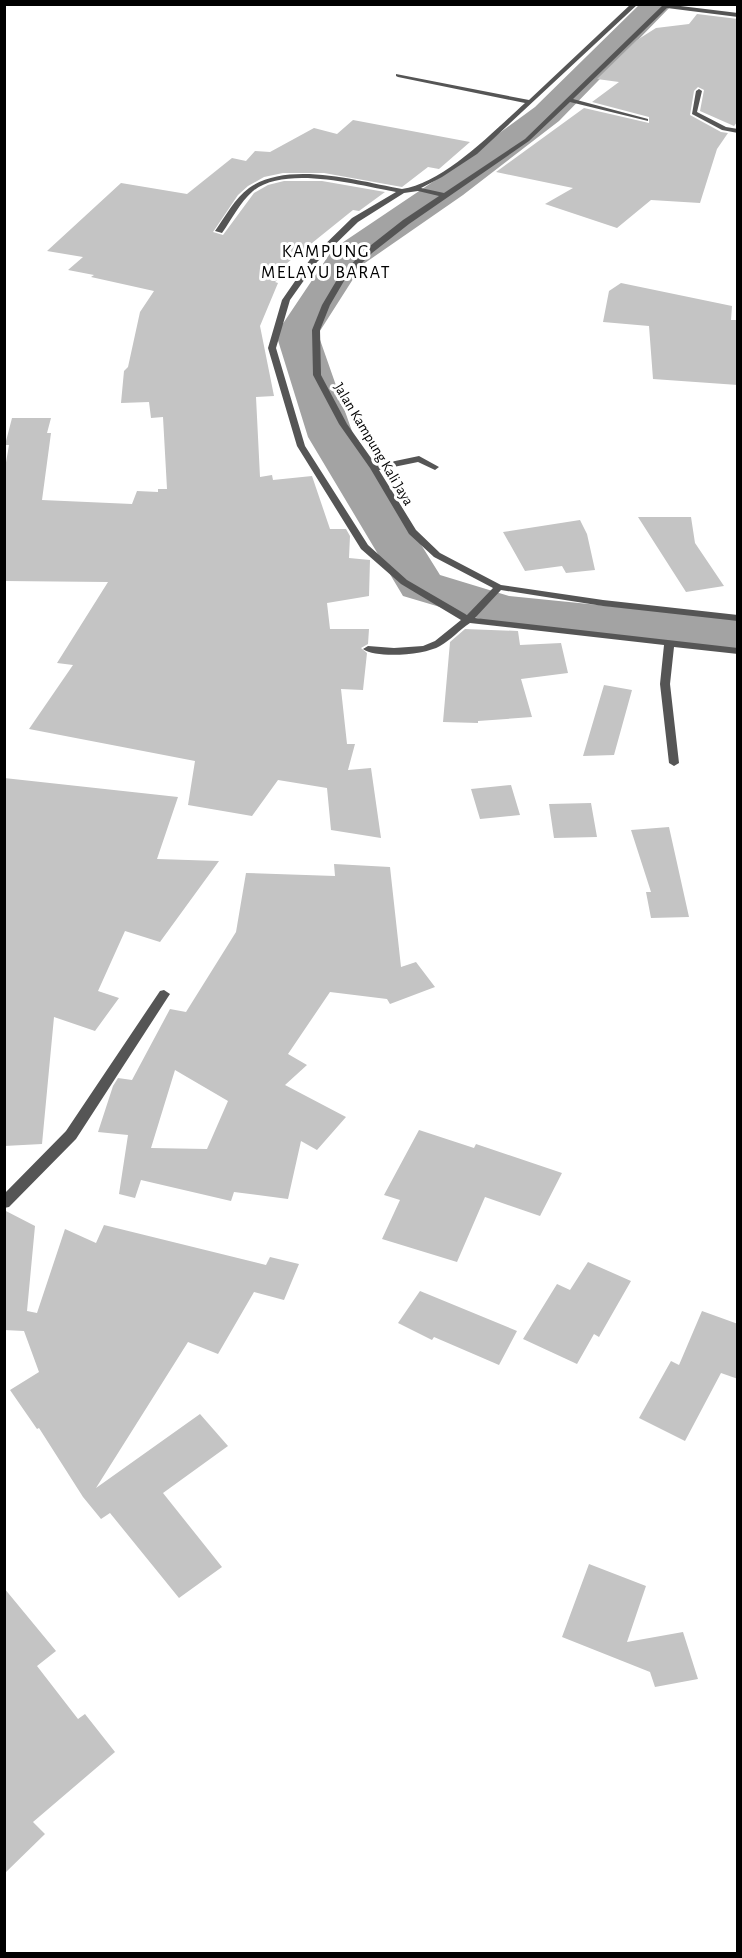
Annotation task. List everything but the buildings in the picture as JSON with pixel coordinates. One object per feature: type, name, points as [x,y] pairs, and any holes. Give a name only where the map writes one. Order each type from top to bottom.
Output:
[{"type":"street","points":[[416,189],[475,153],[634,4]]},
{"type":"street","points":[[668,5],[738,15]]},
{"type":"street","name":"Jalan Kampung Kali Jaya","points":[[668,5],[527,140],[406,222],[369,251],[341,280],[326,305],[316,330],[317,375],[344,424],[374,468],[412,532],[437,555],[497,590],[738,618]]},
{"type":"street","points":[[398,75],[531,102]]},
{"type":"street","points":[[699,91],[694,112],[724,129],[738,131]]},
{"type":"street","points":[[568,100],[646,120]]},
{"type":"street","points":[[219,231],[251,188],[267,181],[292,175],[402,190],[416,189],[443,195]]},
{"type":"street","points":[[402,190],[355,220],[314,260],[286,300],[272,348],[301,447],[364,547],[404,582],[468,620],[738,651]]},
{"type":"street","points":[[374,468],[419,459],[435,467]]},
{"type":"street","points":[[368,649],[388,652],[436,645],[453,628],[468,620],[497,590]]},
{"type":"street","points":[[669,644],[665,684],[674,763]]},
{"type":"street","points":[[4,1203],[70,1135],[164,993]]},
{"type":"waterway","points":[[658,4],[547,114],[450,187],[347,257],[297,334],[331,437],[421,585],[504,611],[738,635]]},
{"type":"district","name":"KAMPUNG MELAYU BARAT","points":[[326,261]]}]
